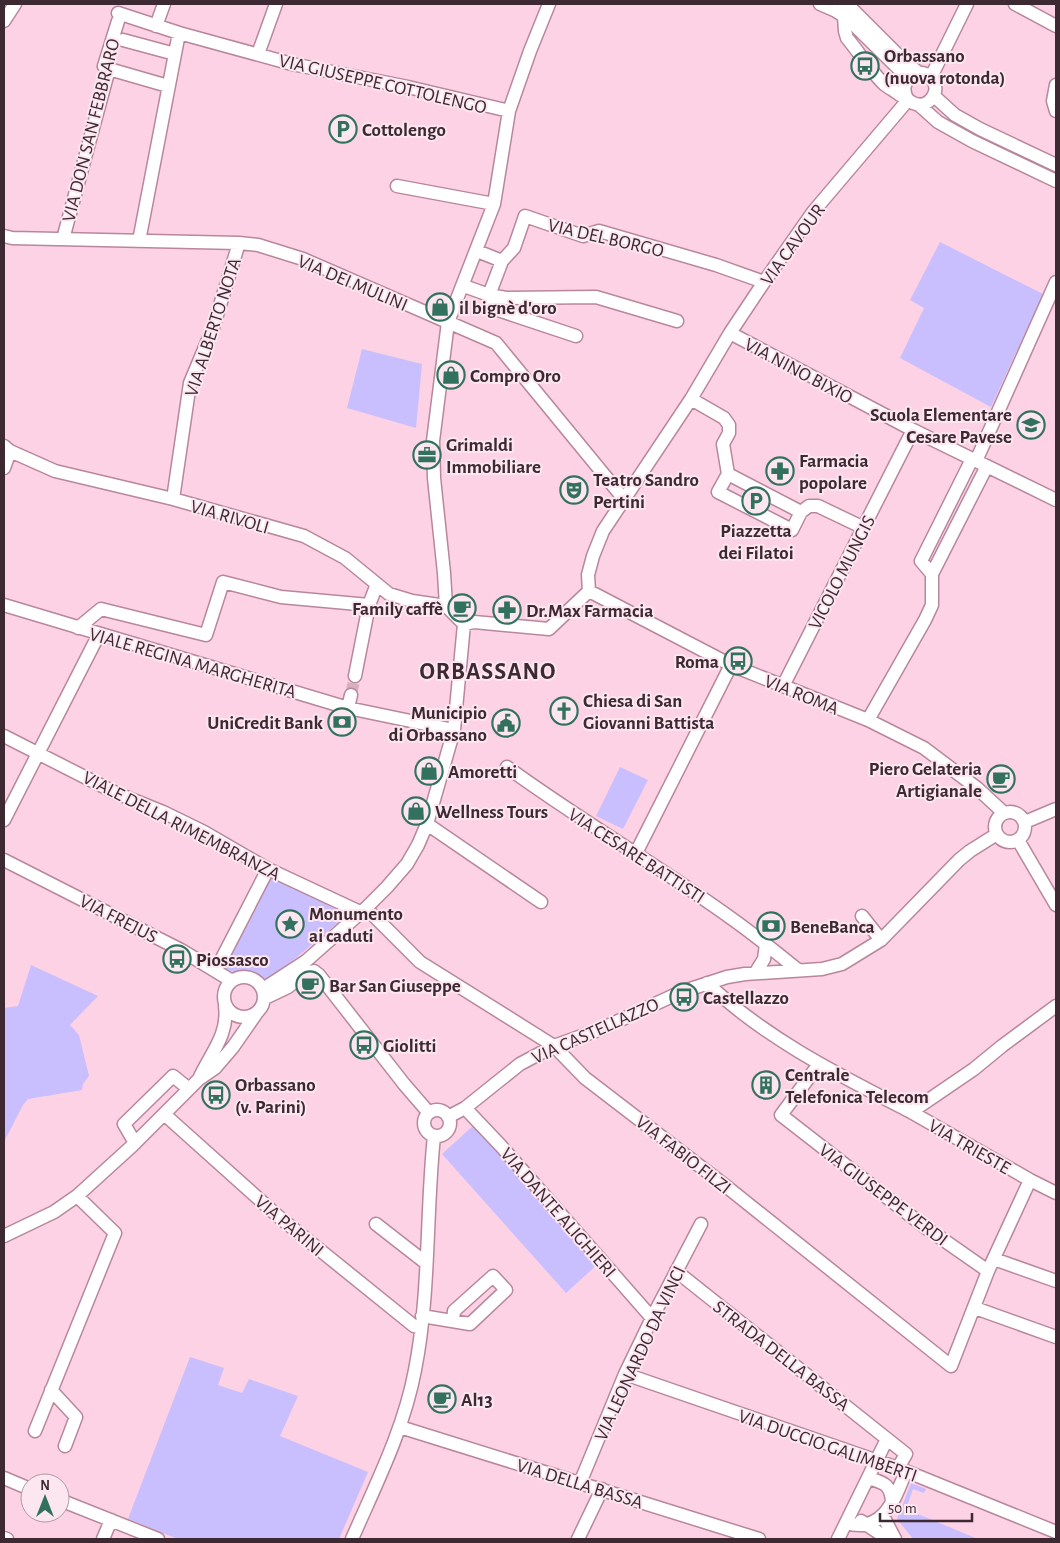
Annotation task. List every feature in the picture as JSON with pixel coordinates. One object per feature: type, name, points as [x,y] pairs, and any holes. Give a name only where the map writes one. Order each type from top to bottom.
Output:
[{"type":"street","points":[[4,21],[16,4]]},
{"type":"street","points":[[156,26],[164,4]]},
{"type":"street","name":"VIA GIUSEPPE COTTOLENGO","points":[[258,54],[276,4]]},
{"type":"street","points":[[464,624],[446,606],[434,478],[433,441],[448,322],[464,286],[494,204],[509,111],[549,4]]},
{"type":"street","points":[[820,4],[844,10]]},
{"type":"street","points":[[914,102],[904,88],[919,76],[967,4]]},
{"type":"street","points":[[1015,4],[1056,26]]},
{"type":"street","points":[[844,10],[849,6],[919,76],[935,86],[934,96],[929,102],[914,102]]},
{"type":"street","points":[[844,10],[847,38],[883,83],[914,102],[938,122],[972,141],[1056,181]]},
{"type":"street","name":"VIA GIUSEPPE COTTOLENGO","points":[[118,17],[292,64],[408,87],[509,111]]},
{"type":"street","name":"VIA DON SAN FEBBRARO","points":[[63,240],[109,68],[104,66],[118,17]]},
{"type":"street","points":[[139,241],[179,33]]},
{"type":"street","points":[[124,40],[175,54]]},
{"type":"street","points":[[109,68],[168,86]]},
{"type":"street","points":[[1056,85],[1053,101],[1056,111]]},
{"type":"street","points":[[934,96],[955,115],[1056,165]]},
{"type":"street","name":"VIA CAVOUR","points":[[589,590],[588,575],[592,556],[603,531],[691,399],[730,333],[813,212],[914,102]]},
{"type":"street","points":[[397,186],[494,204]]},
{"type":"street","name":"VIA DEL BORGO","points":[[502,261],[514,248],[525,216],[583,236],[599,232],[608,234],[728,269],[764,282]]},
{"type":"street","name":"VIA DEI MULINI","points":[[4,236],[63,240],[239,243],[258,245],[303,259],[496,343],[624,499]]},
{"type":"street","name":"VIA ALBERTO NOTA","points":[[173,499],[190,383],[213,328],[239,243]]},
{"type":"street","points":[[477,251],[502,261],[489,295],[495,310],[576,336]]},
{"type":"street","points":[[868,720],[926,620],[932,605],[932,574],[1056,282]]},
{"type":"street","points":[[464,286],[489,295],[506,298],[596,297],[677,321]]},
{"type":"street","name":"VIA NINO BIXIO","points":[[730,333],[911,429],[1056,500]]},
{"type":"street","points":[[691,399],[724,418],[729,425],[729,433],[723,444],[728,474],[718,492],[792,530],[801,512],[809,506],[818,506],[864,528]]},
{"type":"street","name":"VICOLO MUNGIS","points":[[783,686],[864,528],[911,429]]},
{"type":"street","points":[[4,468],[7,448]]},
{"type":"street","name":"VIA RIVOLI","points":[[7,448],[55,471],[173,499],[304,536],[345,558],[389,594],[412,601],[446,606]]},
{"type":"street","points":[[728,474],[801,512]]},
{"type":"street","points":[[78,628],[101,610],[206,635],[222,582],[281,597],[369,605]]},
{"type":"street","points":[[355,676],[369,605],[377,584]]},
{"type":"street","points":[[464,624],[474,622],[549,629],[589,590]]},
{"type":"street","name":"VIA ROMA","points":[[589,590],[731,665],[868,720],[924,748],[977,788],[1004,813]]},
{"type":"street","name":"VIALE REGINA MARGHERITA","points":[[4,605],[348,708],[449,732]]},
{"type":"street","points":[[264,994],[306,961],[387,887],[407,864],[418,845],[426,824],[449,732],[464,624]]},
{"type":"street","points":[[4,820],[99,634]]},
{"type":"street","points":[[636,853],[731,665]]},
{"type":"street","points":[[348,708],[351,695]]},
{"type":"street","name":"VIALE DELLA RIMEMBRANZA","points":[[4,736],[116,793],[163,812],[204,832],[268,869],[363,910]]},
{"type":"street","name":"VIA CESARE BATTISTI","points":[[506,768],[636,853],[766,944]]},
{"type":"street","points":[[1025,822],[1056,809]]},
{"type":"street","points":[[1004,813],[1018,814],[1025,822],[1025,831],[1018,840],[1004,841],[997,834],[996,821],[1004,813]]},
{"type":"street","points":[[426,824],[541,902]]},
{"type":"street","name":"VIA CASTELLAZZO","points":[[448,1117],[465,1108],[520,1064],[554,1046],[601,1029],[681,992],[726,977],[756,972],[822,969],[842,964],[881,940],[937,881],[970,851],[997,834]]},
{"type":"street","points":[[1018,840],[1056,905]]},
{"type":"street","name":"VIA FREJUS","points":[[4,860],[181,950],[232,981]]},
{"type":"street","points":[[216,970],[268,869]]},
{"type":"street","name":"VIA FABIO FILZI","points":[[363,910],[420,962],[554,1046],[585,1078],[727,1187],[951,1366],[975,1308]]},
{"type":"street","points":[[862,916],[881,940]]},
{"type":"street","points":[[766,944],[798,970]]},
{"type":"street","points":[[756,972],[764,959],[766,944]]},
{"type":"street","points":[[264,994],[288,987],[304,973],[314,972],[319,974],[404,1084],[429,1113]]},
{"type":"street","points":[[4,1236],[54,1212],[77,1196],[135,1143],[189,1089],[215,1068],[263,1006],[264,994],[257,981],[252,978],[241,977],[232,981],[225,991],[224,999],[227,1017],[222,1035],[199,1080]]},
{"type":"street","name":"VIA TRIESTE","points":[[707,983],[744,1015],[773,1036],[819,1064],[911,1112],[1056,1193]]},
{"type":"street","points":[[226,1006],[229,1011],[240,1017],[248,1018],[256,1014]]},
{"type":"street","name":"VIA TRIESTE","points":[[911,1112],[974,1069],[1056,1006]]},
{"type":"street","name":"VIA GIUSEPPE VERDI","points":[[819,1064],[781,1115],[917,1222],[988,1271]]},
{"type":"street","points":[[135,1143],[124,1124],[173,1076],[189,1089]]},
{"type":"street","name":"VIA DANTE ALIGHIERI","points":[[465,1108],[501,1146],[652,1318]]},
{"type":"street","points":[[439,1111],[448,1117],[449,1126],[442,1135],[434,1136],[427,1132],[424,1125],[425,1117],[429,1113],[439,1111]]},
{"type":"street","name":"VIA PARINI","points":[[164,1114],[279,1217],[414,1326],[422,1322]]},
{"type":"street","points":[[352,1539],[400,1427],[415,1370],[422,1322],[434,1136]]},
{"type":"street","name":"VIA TRIESTE","points":[[975,1308],[988,1271],[1030,1180]]},
{"type":"street","points":[[35,1431],[114,1233],[77,1196]]},
{"type":"street","points":[[376,1224],[426,1263]]},
{"type":"street","name":"VIA LEONARDO DA VINCI","points":[[580,1483],[625,1374],[701,1224]]},
{"type":"street","points":[[994,1259],[1056,1281]]},
{"type":"street","name":"STRADA DELLA BASSA","points":[[676,1271],[906,1454],[892,1505],[883,1516],[864,1524],[852,1525],[846,1523]]},
{"type":"street","points":[[975,1308],[1056,1337]]},
{"type":"street","points":[[422,1322],[453,1320]]},
{"type":"street","name":"VIA DUCCIO GALIMBERTI","points":[[625,1374],[902,1470],[1056,1532]]},
{"type":"street","points":[[51,1390],[76,1418],[65,1446]]},
{"type":"street","name":"VIA DELLA BASSA","points":[[400,1427],[759,1539]]},
{"type":"street","points":[[838,1539],[887,1439]]},
{"type":"street","points":[[4,1478],[20,1484]]},
{"type":"street","points":[[868,1478],[882,1482],[887,1486],[891,1491],[892,1505]]},
{"type":"street","points":[[578,1539],[602,1489]]},
{"type":"street","points":[[858,1499],[860,1520],[888,1539]]},
{"type":"street","points":[[70,1504],[158,1539]]},
{"type":"street","points":[[883,1516],[895,1539]]},
{"type":"street","points":[[103,1539],[111,1520]]},
{"type":"shaded area","points":[[940,242],[1043,294],[991,407],[900,358],[924,308],[910,300]]},
{"type":"shaded area","points":[[362,349],[422,364],[416,428],[347,408]]},
{"type":"shaded area","points":[[620,767],[648,780],[623,829],[596,816]]},
{"type":"shaded area","points":[[271,876],[337,910],[342,919],[296,958],[265,981],[254,974],[222,968]]},
{"type":"shaded area","points":[[31,965],[98,996],[70,1025],[79,1035],[89,1076],[83,1084],[82,1090],[28,1099],[4,1142],[4,1008],[18,1006]]},
{"type":"shaded area","points":[[474,1125],[599,1263],[566,1293],[442,1154]]},
{"type":"shaded area","points":[[190,1357],[224,1368],[218,1385],[242,1393],[249,1379],[298,1396],[280,1436],[368,1472],[339,1539],[178,1539],[128,1519]]},
{"type":"shaded area","points":[[911,1483],[926,1489],[924,1493],[913,1489],[906,1509],[978,1539],[913,1539],[897,1519]]},
{"type":"tunnel","points":[[351,695],[355,676]]},
{"type":"place","name":"Orbassano (nuova rotonda)","points":[[865,66]]},
{"type":"place","name":"Cottolengo","points":[[343,129]]},
{"type":"place","name":"il bignè d'oro","points":[[440,307]]},
{"type":"place","name":"Compro Oro","points":[[451,375]]},
{"type":"place","name":"Scuola Elementare Cesare Pavese","points":[[1031,425]]},
{"type":"place","name":"Grimaldi Immobiliare","points":[[427,455]]},
{"type":"place","name":"Farmacia popolare","points":[[780,471]]},
{"type":"place","name":"Teatro Sandro Pertini","points":[[574,490]]},
{"type":"place","name":"Piazzetta dei Filatoi","points":[[756,501]]},
{"type":"place","name":"Family caffè","points":[[462,608]]},
{"type":"place","name":"Dr.Max Farmacia","points":[[507,610]]},
{"type":"place","name":"Roma","points":[[738,661]]},
{"type":"place","name":"Chiesa di San Giovanni Battista","points":[[564,711]]},
{"type":"place","name":"UniCredit Bank","points":[[342,722]]},
{"type":"place","name":"Municipio di Orbassano","points":[[506,723]]},
{"type":"place","name":"Amoretti","points":[[429,771]]},
{"type":"place","name":"Piero Gelateria Artigianale","points":[[1001,779]]},
{"type":"place","name":"Wellness Tours","points":[[416,811]]},
{"type":"place","name":"Monumento ai caduti","points":[[290,924]]},
{"type":"place","name":"BeneBanca","points":[[771,926]]},
{"type":"place","name":"Piossasco","points":[[177,959]]},
{"type":"place","name":"Bar San Giuseppe","points":[[310,985]]},
{"type":"place","name":"Castellazzo","points":[[684,997]]},
{"type":"place","name":"Giolitti","points":[[364,1045]]},
{"type":"place","name":"Centrale Telefonica Telecom","points":[[766,1085]]},
{"type":"place","name":"Orbassano (v. Parini)","points":[[216,1095]]},
{"type":"place","name":"Al13","points":[[442,1399]]},
{"type":"district","name":"ORBASSANO","points":[[488,671]]}]
